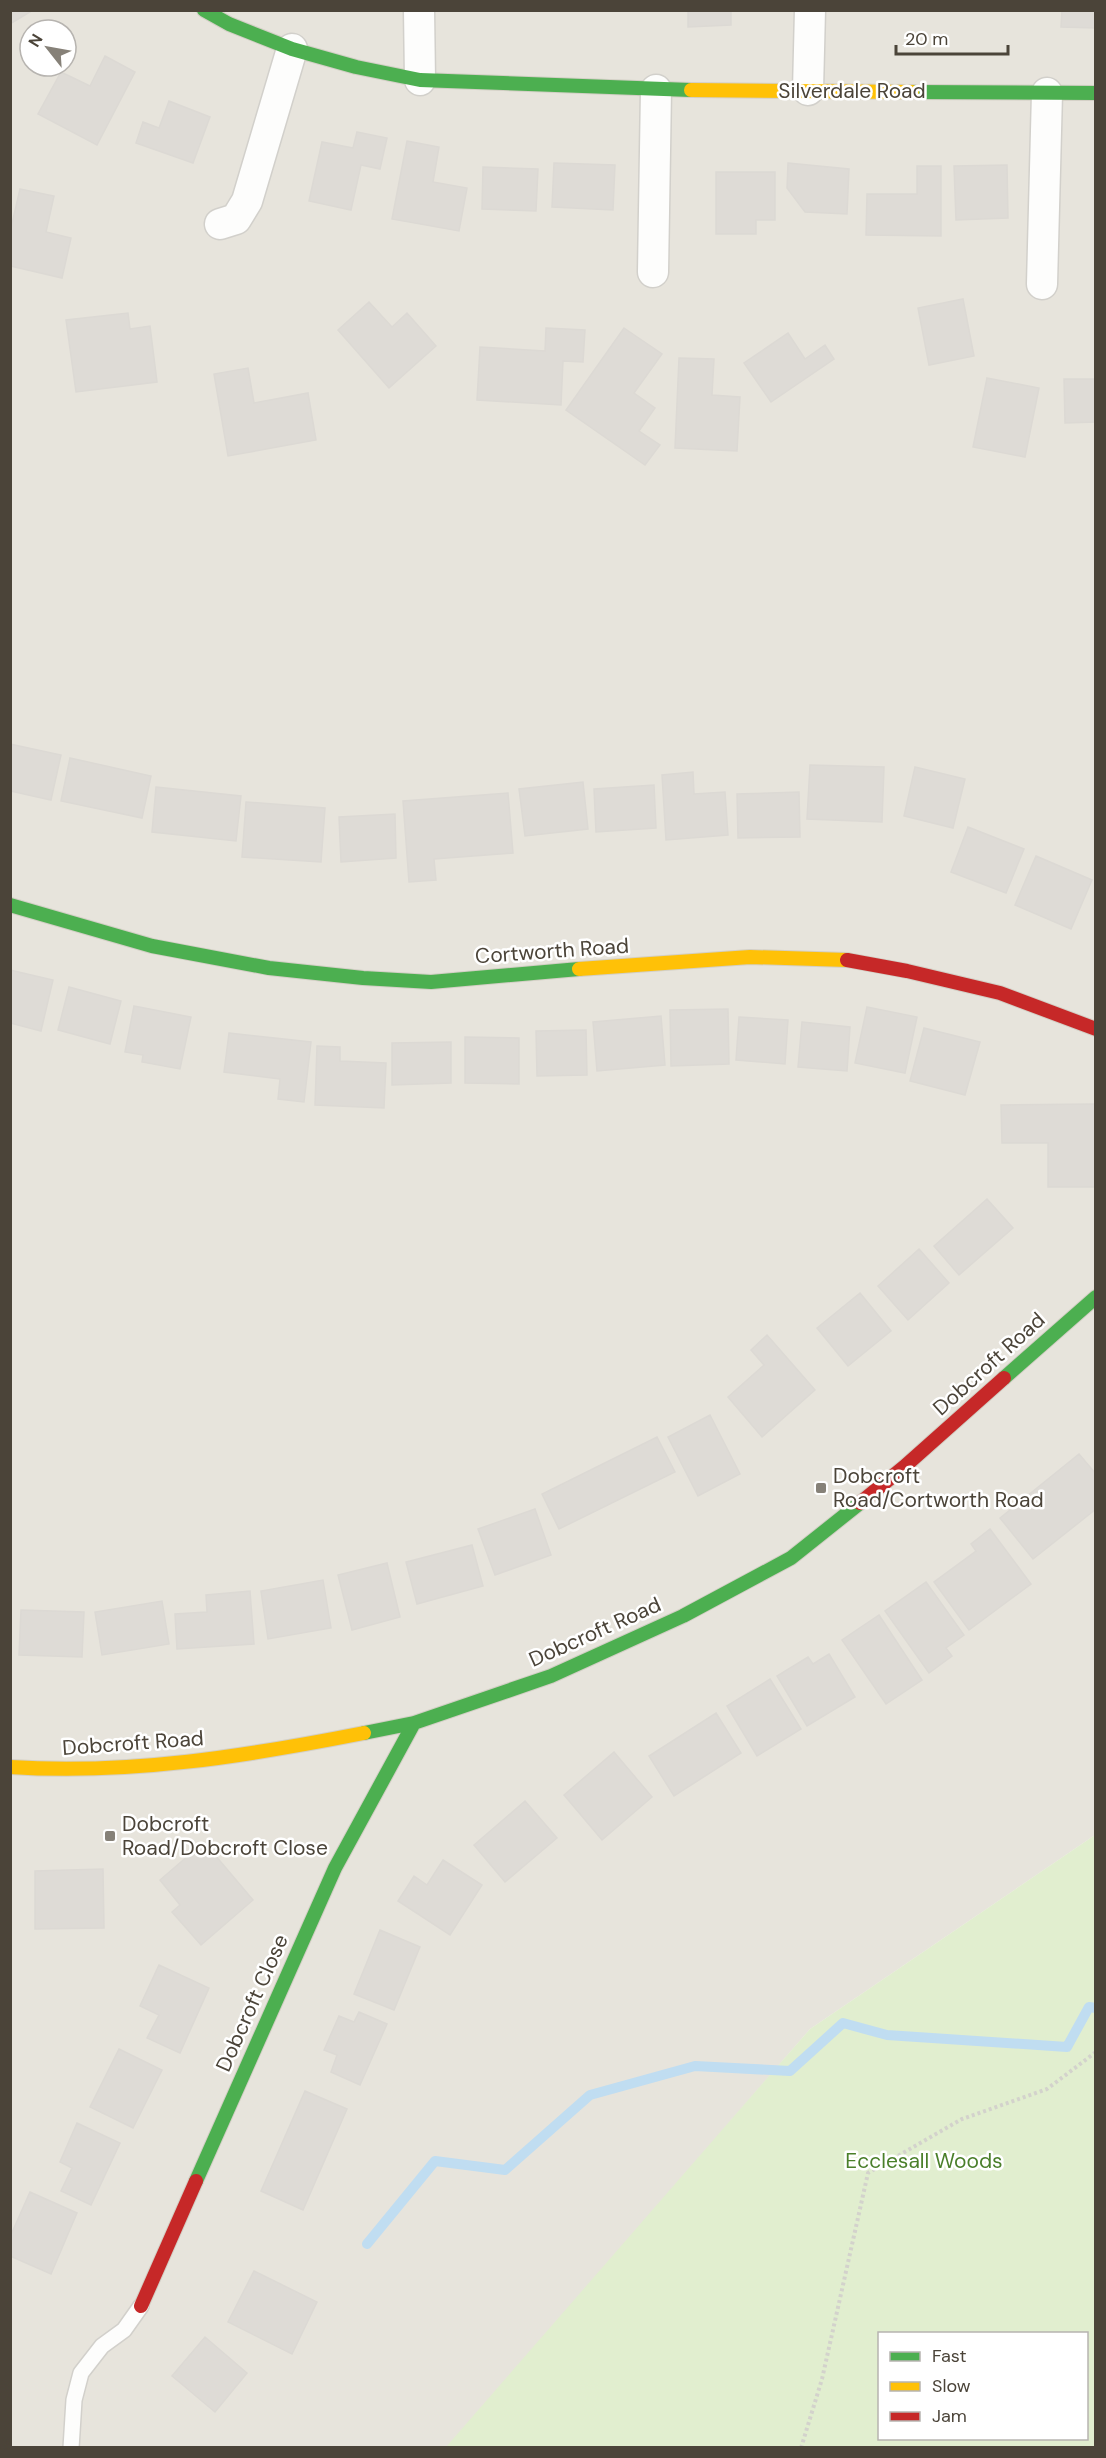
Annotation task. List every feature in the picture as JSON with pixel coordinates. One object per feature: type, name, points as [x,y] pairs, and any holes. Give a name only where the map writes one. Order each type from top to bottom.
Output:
[{"type":"street","name":"Silverdale Road","points":[[204,10],[229,24],[292,49],[356,67],[420,80],[656,90],[1095,93]]},
{"type":"street","points":[[419,10],[420,80]]},
{"type":"street","points":[[808,90],[810,10]]},
{"type":"street","points":[[220,224],[236,219],[247,201],[292,49]]},
{"type":"street","points":[[653,272],[656,90]]},
{"type":"street","points":[[1042,284],[1047,93]]},
{"type":"street","name":"Cortworth Road","points":[[10,905],[152,946],[269,968],[375,979],[431,982],[750,957],[844,960],[907,971],[1000,993],[1095,1029]]},
{"type":"street","name":"Dobcroft Road","points":[[10,1767],[56,1770],[204,1761],[414,1723],[551,1676],[683,1616],[791,1558],[904,1467],[1095,1297]]},
{"type":"street","name":"Dobcroft Close","points":[[141,2306],[335,1868],[414,1723]]},
{"type":"lane","points":[[71,2448],[74,2400],[81,2373],[102,2346],[124,2330],[141,2306]]},
{"type":"path","points":[[801,2448],[822,2379],[868,2173],[962,2119],[1047,2089],[1095,2052]]},
{"type":"shaded area","points":[[11,11],[1095,11],[1095,1835],[810,2029],[449,2447],[11,2448]]},
{"type":"green space","name":"Ecclesall Woods","points":[[1095,1835],[1095,2447],[446,2447],[810,2029]]},
{"type":"building","points":[[10,10],[29,10],[30,12],[10,24]]},
{"type":"building","points":[[688,10],[731,10],[731,25],[688,27]]},
{"type":"building","points":[[1062,10],[1096,10],[1096,28],[1061,27]]},
{"type":"building","points":[[105,56],[135,72],[97,145],[38,114],[58,78],[73,78],[90,86]]},
{"type":"building","points":[[169,101],[210,117],[193,163],[136,143],[143,122],[159,128]]},
{"type":"building","points":[[357,132],[387,138],[380,169],[361,165],[351,210],[309,201],[322,142],[353,148]]},
{"type":"building","points":[[407,141],[439,147],[433,182],[467,188],[459,231],[392,219]]},
{"type":"building","points":[[554,163],[615,165],[613,210],[552,207]]},
{"type":"building","points":[[788,163],[849,169],[847,214],[805,212],[787,188]]},
{"type":"building","points":[[1007,165],[1008,218],[956,220],[954,166]]},
{"type":"building","points":[[917,166],[941,166],[941,236],[866,235],[867,194],[917,194]]},
{"type":"building","points":[[483,167],[538,169],[536,211],[482,209]]},
{"type":"building","points":[[716,172],[775,172],[775,220],[756,220],[756,234],[716,234]]},
{"type":"building","points":[[20,189],[54,196],[46,232],[71,238],[62,278],[10,266],[10,232]]},
{"type":"building","points":[[963,299],[974,356],[929,365],[918,308]]},
{"type":"building","points":[[369,302],[392,327],[407,313],[436,346],[389,388],[338,330]]},
{"type":"building","points":[[128,313],[130,329],[150,326],[157,382],[76,392],[66,320]]},
{"type":"building","points":[[546,328],[585,330],[583,362],[563,361],[561,405],[477,400],[480,347],[545,351]]},
{"type":"building","points":[[624,328],[662,354],[634,393],[655,408],[639,431],[660,445],[645,465],[566,410]]},
{"type":"building","points":[[788,333],[805,359],[825,345],[834,359],[771,402],[744,363]]},
{"type":"building","points":[[679,358],[714,359],[712,395],[740,397],[737,451],[675,448]]},
{"type":"building","points":[[248,368],[254,403],[308,393],[316,440],[228,456],[214,374]]},
{"type":"building","points":[[987,378],[1039,388],[1025,457],[973,447]]},
{"type":"building","points":[[1064,379],[1096,379],[1096,422],[1065,423]]},
{"type":"building","points":[[10,744],[61,755],[51,800],[10,791]]},
{"type":"building","points":[[70,758],[151,776],[142,818],[61,801]]},
{"type":"building","points":[[810,765],[884,767],[882,822],[807,819]]},
{"type":"building","points":[[915,767],[965,779],[953,828],[904,816]]},
{"type":"building","points":[[693,772],[694,794],[725,792],[728,835],[666,840],[662,775]]},
{"type":"building","points":[[583,782],[588,829],[525,836],[519,789]]},
{"type":"building","points":[[654,785],[656,828],[596,832],[594,789]]},
{"type":"building","points":[[156,787],[241,796],[236,841],[152,832]]},
{"type":"building","points":[[799,792],[800,837],[738,838],[737,794]]},
{"type":"building","points":[[508,793],[513,853],[434,859],[436,880],[409,882],[403,801]]},
{"type":"building","points":[[246,802],[325,808],[321,862],[242,857]]},
{"type":"building","points":[[395,814],[396,858],[341,862],[339,817]]},
{"type":"building","points":[[968,827],[1024,849],[1006,893],[951,872]]},
{"type":"building","points":[[1036,856],[1092,880],[1071,929],[1015,905]]},
{"type":"building","points":[[10,970],[53,980],[41,1031],[10,1023]]},
{"type":"building","points":[[69,987],[121,1001],[110,1044],[58,1030]]},
{"type":"building","points":[[134,1006],[191,1017],[180,1069],[142,1062],[143,1055],[125,1052]]},
{"type":"building","points":[[867,1007],[917,1017],[905,1073],[855,1063]]},
{"type":"building","points":[[728,1009],[729,1064],[671,1066],[670,1010]]},
{"type":"building","points":[[661,1016],[665,1065],[597,1071],[593,1022]]},
{"type":"building","points":[[739,1017],[788,1020],[785,1064],[736,1060]]},
{"type":"building","points":[[802,1022],[850,1027],[847,1071],[798,1067]]},
{"type":"building","points":[[924,1028],[980,1042],[965,1095],[910,1081]]},
{"type":"building","points":[[586,1030],[587,1075],[537,1076],[536,1031]]},
{"type":"building","points":[[229,1033],[311,1042],[304,1102],[278,1099],[280,1079],[224,1072]]},
{"type":"building","points":[[465,1037],[519,1038],[519,1084],[465,1083]]},
{"type":"building","points":[[451,1042],[451,1083],[392,1085],[392,1043]]},
{"type":"building","points":[[317,1046],[340,1047],[340,1061],[386,1063],[384,1108],[315,1105]]},
{"type":"building","points":[[1095,1104],[1096,1187],[1048,1187],[1048,1143],[1002,1143],[1001,1105]]},
{"type":"building","points":[[987,1199],[1013,1228],[959,1275],[934,1246]]},
{"type":"building","points":[[919,1249],[949,1283],[908,1320],[878,1286]]},
{"type":"building","points":[[860,1293],[891,1331],[848,1366],[817,1328]]},
{"type":"building","points":[[767,1335],[815,1390],[762,1437],[728,1397],[764,1365],[751,1350]]},
{"type":"building","points":[[710,1415],[740,1474],[698,1496],[668,1437]]},
{"type":"building","points":[[657,1437],[675,1472],[559,1529],[542,1494]]},
{"type":"building","points":[[1079,1454],[1096,1474],[1096,1509],[1033,1559],[1000,1518]]},
{"type":"building","points":[[535,1509],[551,1555],[495,1575],[478,1529]]},
{"type":"building","points":[[990,1529],[1031,1584],[969,1630],[934,1582],[976,1551],[971,1544]]},
{"type":"building","points":[[472,1545],[483,1586],[417,1604],[406,1562]]},
{"type":"building","points":[[387,1563],[400,1617],[352,1630],[338,1575]]},
{"type":"building","points":[[323,1580],[331,1628],[268,1639],[261,1591]]},
{"type":"building","points":[[926,1582],[964,1635],[946,1648],[952,1656],[929,1673],[885,1611]]},
{"type":"building","points":[[250,1591],[254,1644],[177,1649],[175,1614],[207,1612],[206,1595]]},
{"type":"building","points":[[162,1601],[169,1644],[102,1655],[95,1612]]},
{"type":"building","points":[[21,1610],[84,1612],[82,1657],[19,1655]]},
{"type":"building","points":[[879,1615],[922,1680],[886,1704],[842,1640]]},
{"type":"building","points":[[829,1654],[855,1697],[807,1726],[777,1676],[808,1657],[813,1664]]},
{"type":"building","points":[[770,1679],[801,1729],[757,1756],[727,1706]]},
{"type":"building","points":[[716,1713],[741,1753],[674,1796],[649,1756]]},
{"type":"building","points":[[614,1752],[652,1797],[602,1840],[564,1795]]},
{"type":"building","points":[[525,1801],[557,1838],[505,1882],[474,1845]]},
{"type":"building","points":[[204,1842],[253,1900],[201,1945],[172,1912],[180,1905],[160,1880]]},
{"type":"building","points":[[443,1860],[482,1885],[450,1935],[398,1901],[414,1876],[427,1885]]},
{"type":"building","points":[[103,1869],[104,1928],[35,1929],[35,1871]]},
{"type":"building","points":[[380,1930],[420,1947],[394,2010],[354,1994]]},
{"type":"building","points":[[159,1965],[209,1988],[180,2053],[147,2038],[159,2015],[140,2006]]},
{"type":"building","points":[[359,2012],[387,2024],[360,2085],[331,2072],[337,2055],[324,2050],[339,2016],[354,2022]]},
{"type":"building","points":[[119,2049],[162,2070],[133,2128],[90,2107]]},
{"type":"building","points":[[305,2091],[347,2109],[303,2210],[261,2191]]},
{"type":"building","points":[[77,2123],[120,2143],[91,2205],[61,2191],[72,2168],[60,2162]]},
{"type":"building","points":[[30,2192],[77,2213],[51,2274],[10,2256],[10,2237]]},
{"type":"building","points":[[254,2271],[317,2302],[292,2354],[228,2322]]},
{"type":"building","points":[[205,2337],[247,2373],[215,2412],[172,2376]]},
{"type":"waterway","points":[[367,2244],[435,2161],[505,2170],[590,2095],[695,2066],[790,2071],[843,2023],[887,2035],[1067,2047],[1089,2007],[1096,2008]]},
{"type":"traffic: fast","points":[[204,10],[229,24],[292,49],[356,67],[420,80],[691,90]]},
{"type":"traffic: fast","points":[[912,92],[1096,93]]},
{"type":"traffic: fast","points":[[10,905],[152,946],[269,968],[363,978],[431,982],[579,969]]},
{"type":"traffic: fast","points":[[1004,1378],[1096,1297]]},
{"type":"traffic: fast","points":[[364,1733],[414,1723],[551,1676],[683,1616],[791,1558],[860,1503]]},
{"type":"traffic: fast","points":[[196,2181],[335,1868],[414,1723]]},
{"type":"traffic: slow","points":[[691,90],[912,92]]},
{"type":"traffic: slow","points":[[579,969],[750,957],[847,960]]},
{"type":"traffic: slow","points":[[10,1767],[99,1768],[188,1762],[364,1733]]},
{"type":"traffic: jam","points":[[847,960],[907,971],[1000,993],[1096,1029]]},
{"type":"traffic: jam","points":[[860,1503],[1004,1378]]},
{"type":"traffic: jam","points":[[141,2306],[196,2181]]},
{"type":"place","name":"Dobcroft Road/Cortworth Road","points":[[821,1488]]},
{"type":"place","name":"Dobcroft Road/Dobcroft Close","points":[[110,1836]]}]
